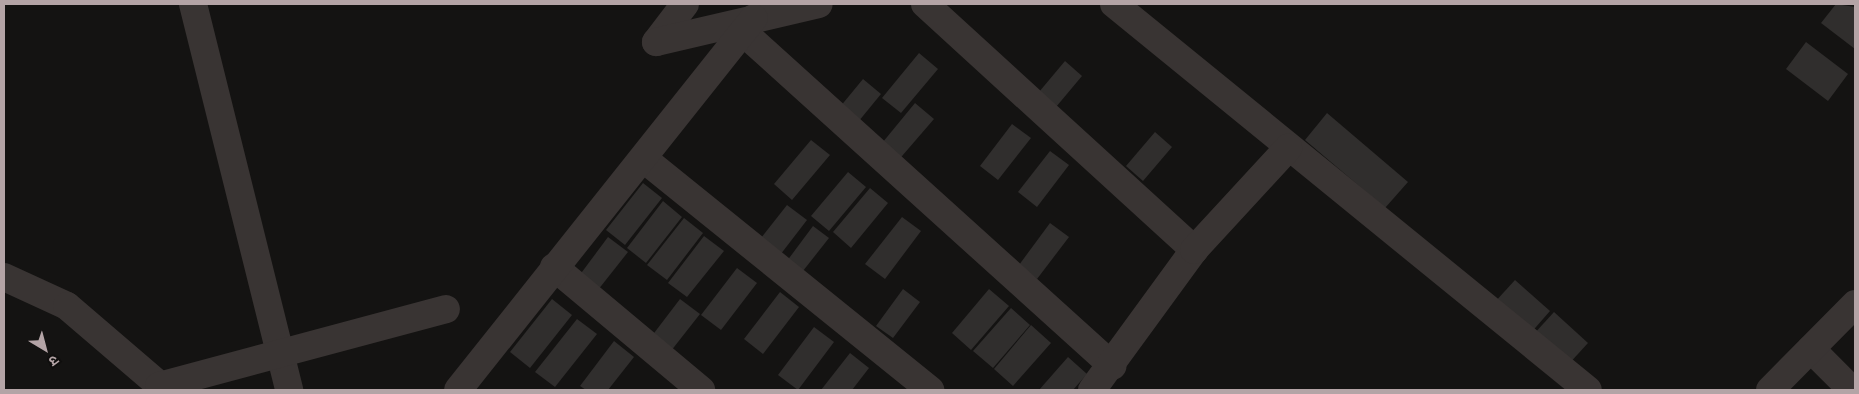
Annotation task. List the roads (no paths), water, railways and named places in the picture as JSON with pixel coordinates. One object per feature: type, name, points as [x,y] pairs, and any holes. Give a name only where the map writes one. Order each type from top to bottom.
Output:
[{"type":"street","points":[[193,4],[289,390]]},
{"type":"street","points":[[685,4],[656,42],[748,25],[819,4]]},
{"type":"street","points":[[925,4],[1194,250]]},
{"type":"street","points":[[1114,4],[1288,148],[1588,390]]},
{"type":"street","points":[[458,390],[554,267],[644,159],[748,25]]},
{"type":"street","points":[[748,25],[1112,366]]},
{"type":"street","points":[[1092,390],[1112,366],[1194,250],[1288,148]]},
{"type":"street","points":[[644,159],[930,390]]},
{"type":"street","points":[[554,267],[701,390]]},
{"type":"street","points":[[4,277],[67,306],[162,388],[280,354],[446,310]]},
{"type":"street","points":[[1770,390],[1855,304]]},
{"type":"street","points":[[1811,349],[1852,390]]}]
